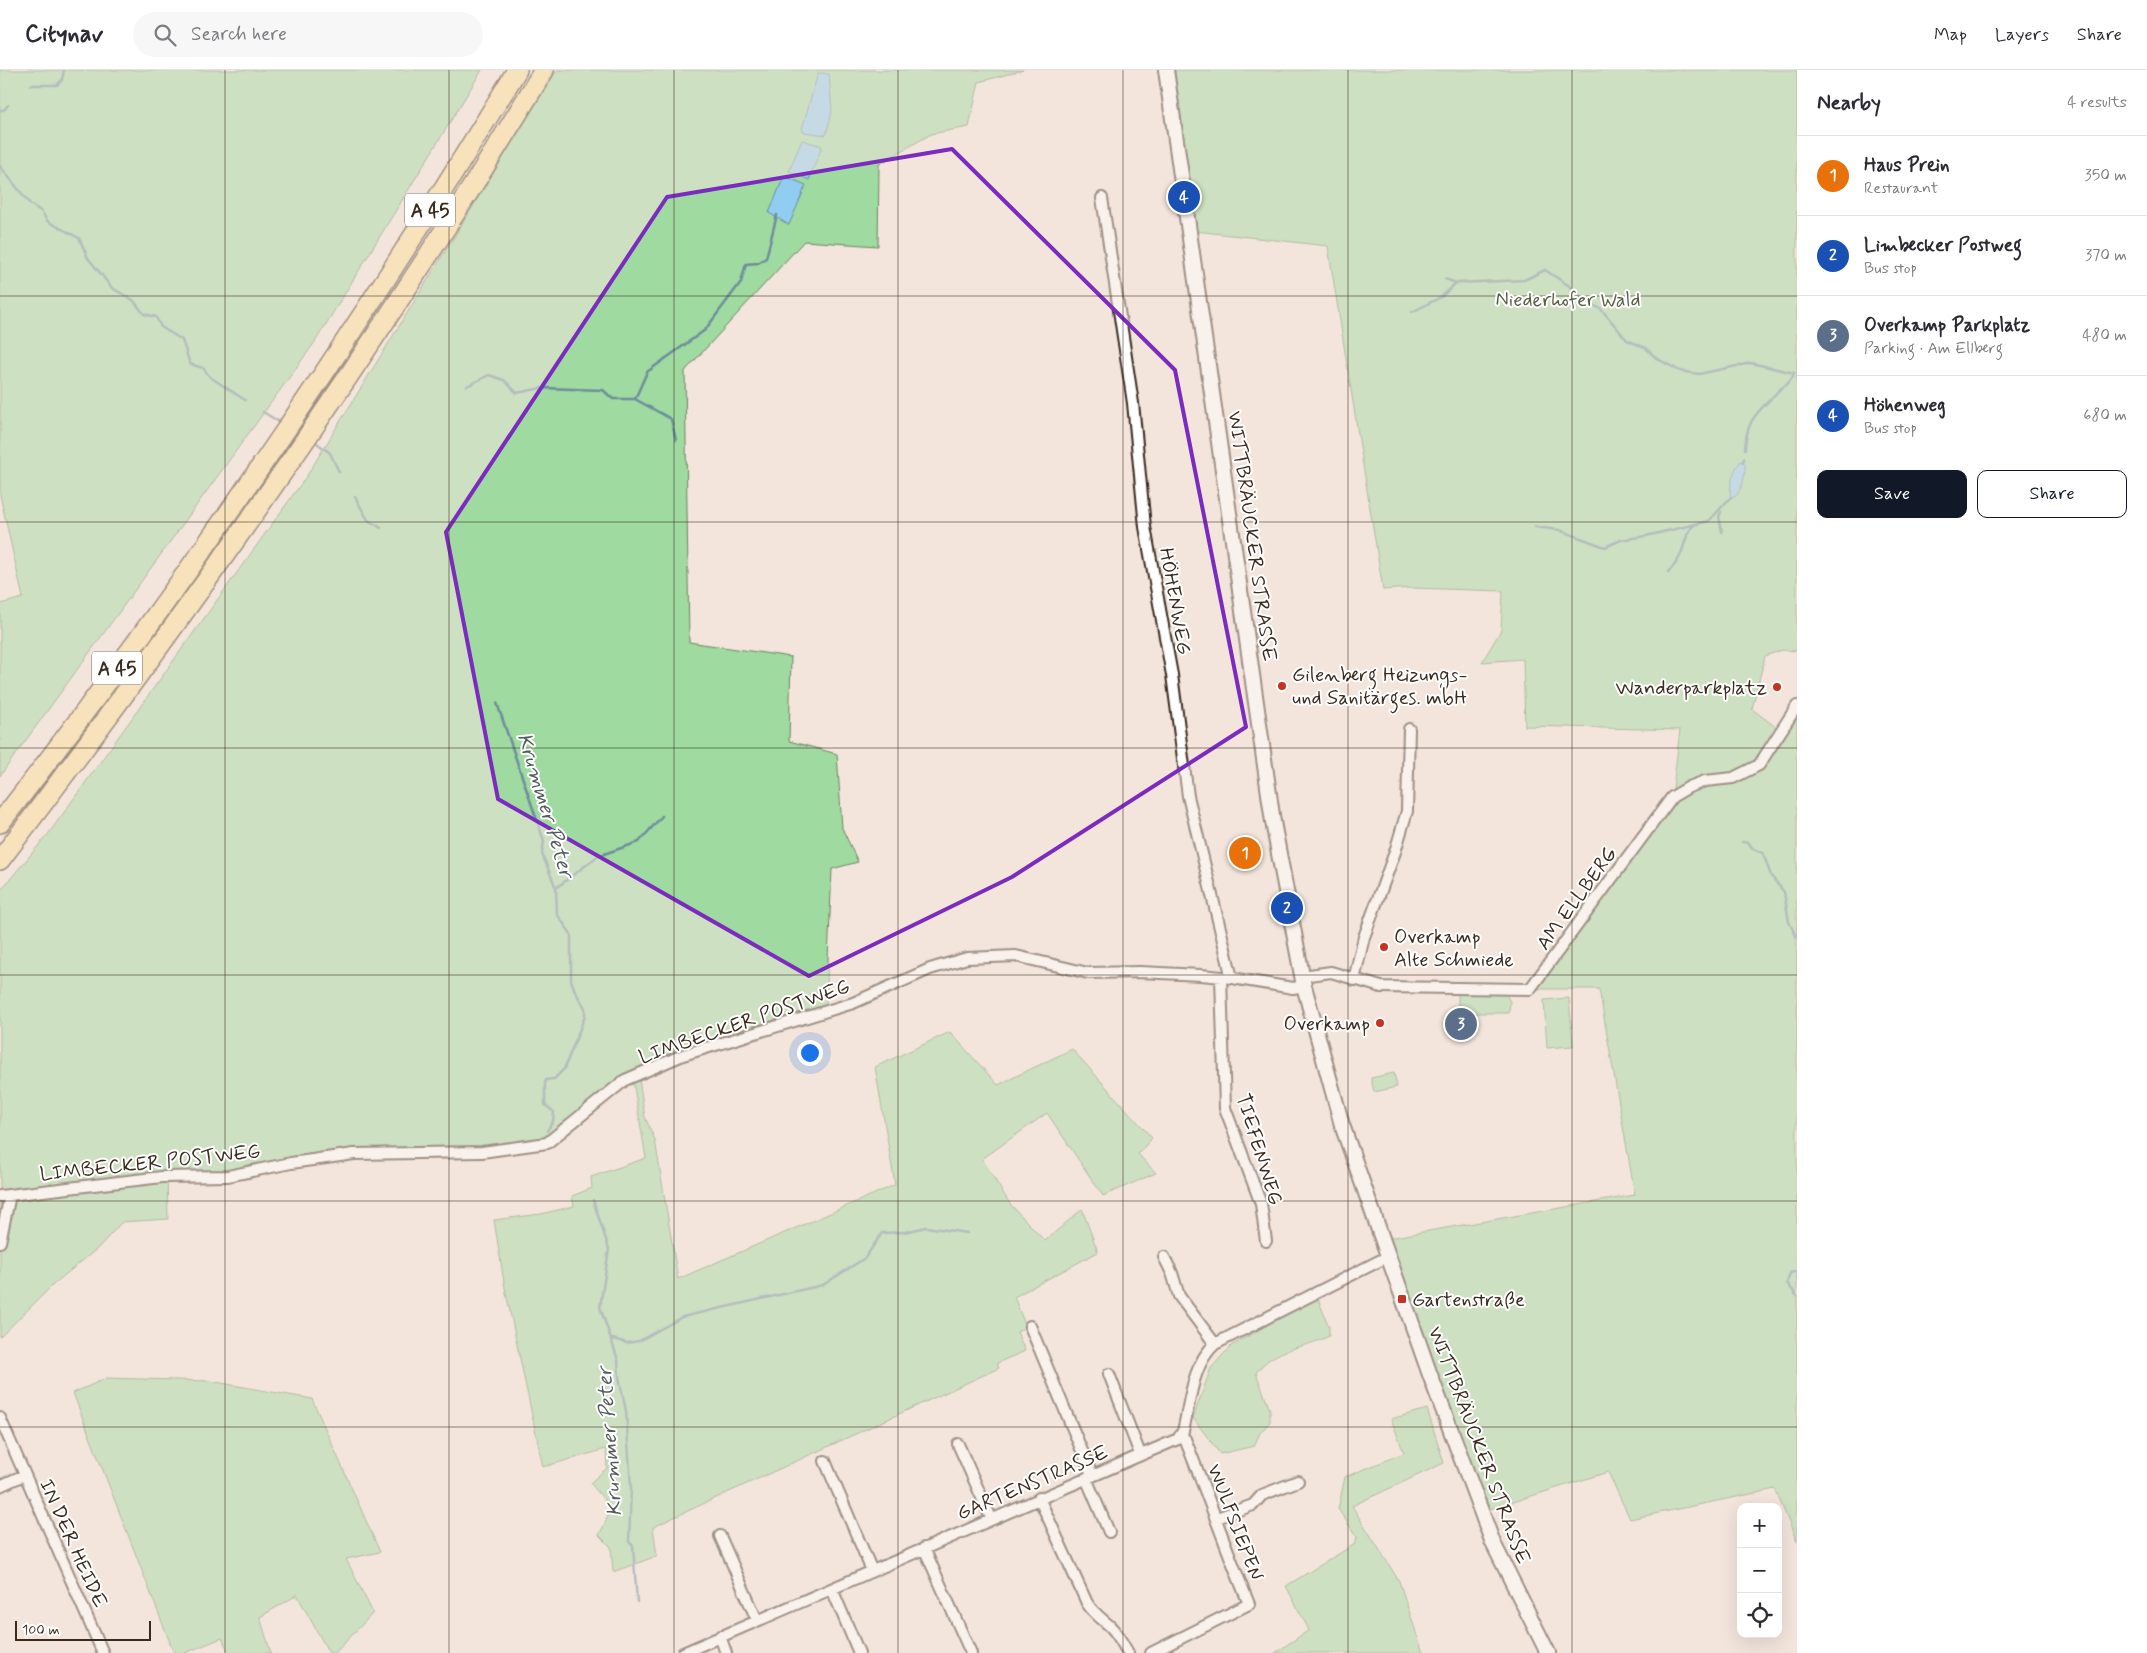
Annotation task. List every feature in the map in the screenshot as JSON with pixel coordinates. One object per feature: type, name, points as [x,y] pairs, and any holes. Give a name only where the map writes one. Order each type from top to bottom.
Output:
[{"type":"highway","name":"A 45","points":[[0,823],[104,686],[340,348],[517,70]]},
{"type":"highway","name":"A 45","points":[[0,860],[125,694],[248,522],[360,360],[449,223],[544,70]]},
{"type":"main road","name":"WITTBRÄUCKER STRASSE","points":[[1166,70],[1273,822],[1303,981],[1329,1083],[1387,1257],[1483,1518],[1523,1607],[1548,1653]]},
{"type":"street","name":"HÖHENWEG","points":[[1102,198],[1133,403],[1145,527],[1172,675],[1188,796],[1232,978]]},
{"type":"street","name":"AM ELLBERG","points":[[1303,981],[1331,972],[1354,980],[1381,986],[1530,989],[1672,797],[1689,787],[1705,781],[1733,778],[1759,765],[1797,706]]},
{"type":"street","points":[[1354,980],[1364,937],[1395,852],[1407,811],[1409,729]]},
{"type":"street","name":"LIMBECKER POSTWEG","points":[[5,1196],[162,1177],[228,1176],[291,1163],[354,1154],[482,1152],[547,1144],[625,1080],[683,1055],[853,1003],[930,969],[966,958],[1016,956],[1088,973],[1140,972],[1221,977],[1286,987],[1303,981]]},
{"type":"street","name":"TIEFENWEG","points":[[1221,977],[1225,1108],[1261,1204],[1266,1240]]},
{"type":"street","points":[[0,1242],[5,1196]]},
{"type":"street","points":[[1164,1257],[1172,1273],[1179,1296],[1215,1344]]},
{"type":"street","points":[[1181,1436],[1199,1366],[1208,1350],[1215,1344],[1387,1257]]},
{"type":"street","points":[[1030,1326],[1109,1532]]},
{"type":"street","points":[[1109,1374],[1140,1454]]},
{"type":"street","name":"IN DER HEIDE","points":[[0,1418],[103,1653]]},
{"type":"street","name":"GARTENSTRASSE","points":[[683,1653],[1181,1436]]},
{"type":"street","name":"WULFSIEPEN","points":[[1151,1653],[1249,1604],[1226,1548],[1217,1518],[1185,1439],[1181,1436]]},
{"type":"street","points":[[958,1444],[991,1518]]},
{"type":"street","points":[[825,1461],[872,1570]]},
{"type":"street","name":"IN DER HEIDE","points":[[0,1486],[24,1475]]},
{"type":"street","points":[[1217,1518],[1253,1505],[1262,1495],[1298,1480]]},
{"type":"street","points":[[1038,1498],[1087,1603],[1094,1615],[1110,1626],[1120,1638],[1128,1653]]},
{"type":"street","points":[[720,1536],[757,1620]]},
{"type":"street","points":[[924,1548],[971,1653]]},
{"type":"street","points":[[832,1589],[859,1653]]},
{"type":"street","points":[[720,1636],[726,1653]]},
{"type":"highlighted area","points":[[952,149],[1175,370],[1246,727],[1012,877],[809,976],[498,799],[446,532],[667,197]]},
{"type":"green space","points":[[0,70],[482,70],[315,342],[0,776],[0,604],[23,598],[0,495]]},
{"type":"green space","points":[[557,70],[1023,70],[979,82],[969,127],[931,134],[879,164],[878,246],[804,241],[685,371],[689,642],[791,657],[789,741],[837,754],[842,828],[858,862],[832,869],[826,1005],[746,1028],[671,1054],[623,1079],[546,1142],[483,1150],[356,1148],[227,1171],[167,1172],[168,1219],[122,1222],[98,1248],[55,1283],[0,1337],[0,891],[49,833],[306,477]]},
{"type":"green space","name":"Niederhofer Wald","points":[[1175,70],[1797,70],[1797,651],[1782,650],[1765,656],[1752,709],[1781,731],[1797,706],[1797,1542],[1775,1489],[1630,1519],[1608,1472],[1487,1510],[1388,1238],[1635,1195],[1599,989],[1530,989],[1672,797],[1680,730],[1525,726],[1523,659],[1482,662],[1501,630],[1503,591],[1412,588],[1383,590],[1328,246],[1195,231]]},
{"type":"green space","points":[[1441,991],[1504,992],[1510,1001],[1509,1013],[1458,1013],[1458,994],[1439,994]]},
{"type":"green space","points":[[1569,998],[1573,1046],[1547,1048],[1544,1000]]},
{"type":"green space","points":[[950,1032],[998,1085],[1072,1049],[1152,1138],[1138,1154],[1156,1173],[1103,1196],[1047,1113],[982,1159],[1010,1204],[1045,1241],[1082,1209],[1098,1252],[1014,1297],[1026,1327],[1017,1332],[1025,1351],[997,1363],[999,1368],[653,1527],[657,1556],[613,1572],[611,1547],[599,1535],[609,1512],[608,1507],[603,1497],[590,1483],[607,1468],[606,1449],[543,1467],[505,1288],[494,1220],[541,1214],[574,1206],[572,1196],[592,1188],[591,1177],[646,1158],[633,1081],[639,1079],[645,1117],[655,1140],[678,1279],[895,1185],[875,1067]]},
{"type":"green space","points":[[1394,1073],[1397,1087],[1374,1092],[1371,1078]]},
{"type":"green space","points":[[1318,1299],[1329,1327],[1329,1336],[1280,1353],[1263,1364],[1256,1373],[1270,1410],[1270,1422],[1260,1433],[1254,1446],[1220,1454],[1193,1418],[1211,1368],[1231,1346],[1309,1301]]},
{"type":"green space","points":[[107,1378],[210,1381],[312,1399],[380,1552],[346,1559],[373,1613],[335,1653],[329,1653],[297,1595],[260,1617],[271,1653],[229,1653],[222,1638],[185,1653],[174,1653],[73,1393]]},
{"type":"green space","points":[[1427,1409],[1444,1463],[1352,1506],[1399,1581],[1423,1653],[1275,1653],[1309,1630],[1286,1586],[1355,1544],[1357,1537],[1338,1509],[1345,1477],[1404,1453],[1391,1419]]},
{"type":"water","points":[[818,73],[829,74],[832,112],[826,135],[804,132],[802,129]]},
{"type":"water","points":[[802,140],[822,146],[809,180],[789,171]]},
{"type":"water","points":[[784,176],[806,185],[789,225],[769,213]]},
{"type":"water","points":[[1741,461],[1745,464],[1743,482],[1735,497],[1731,497],[1732,478]]},
{"type":"waterway","points":[[31,85],[57,85],[62,80],[64,70]]},
{"type":"waterway","points":[[0,110],[4,110],[8,105]]},
{"type":"waterway","points":[[0,166],[30,204],[42,212],[47,221],[79,238],[88,258],[112,288],[133,300],[144,314],[156,317],[161,327],[182,340],[190,364],[203,368],[210,377],[245,400]]},
{"type":"waterway","points":[[467,386],[489,375],[504,380],[517,393],[542,388],[603,390],[613,399],[635,399],[647,372],[705,330],[741,282],[746,264],[758,263],[766,258],[777,215]]},
{"type":"waterway","points":[[1412,312],[1441,297],[1456,283],[1524,280],[1545,270],[1568,285],[1585,301],[1601,309],[1627,340],[1646,348],[1656,358],[1680,371],[1699,374],[1751,363],[1794,373],[1790,381],[1779,390],[1751,422],[1745,449]]},
{"type":"waterway","points":[[1445,279],[1456,283]]},
{"type":"waterway","points":[[635,399],[671,419],[676,440]]},
{"type":"waterway","points":[[263,412],[281,423]]},
{"type":"waterway","points":[[313,440],[330,453],[339,472]]},
{"type":"waterway","points":[[1743,462],[1744,458]]},
{"type":"waterway","points":[[355,497],[368,520],[381,528]]},
{"type":"waterway","points":[[1535,527],[1559,530],[1605,547],[1621,540],[1709,521],[1731,497]]},
{"type":"waterway","points":[[1721,512],[1719,517],[1722,532]]},
{"type":"waterway","points":[[1668,572],[1679,559],[1687,535],[1695,524]]},
{"type":"waterway","name":"Krummer Peter","points":[[497,703],[544,841],[542,854],[556,888],[557,914],[571,934],[571,980],[585,1008],[585,1016],[564,1069],[554,1079],[546,1080],[545,1083],[545,1105],[554,1112],[553,1121],[547,1131]]},
{"type":"waterway","points":[[556,888],[598,856],[639,842],[662,816]]},
{"type":"waterway","points":[[1742,842],[1748,842],[1753,849],[1763,853],[1771,876],[1784,892],[1789,922],[1797,938]]},
{"type":"waterway","name":"Krummer Peter","points":[[593,1200],[609,1249],[600,1307],[618,1360],[619,1377],[626,1411],[631,1487],[629,1542],[633,1546],[637,1602]]},
{"type":"waterway","points":[[613,1339],[627,1343],[639,1341],[682,1317],[823,1285],[865,1258],[882,1233],[905,1232],[926,1227],[967,1233]]},
{"type":"waterway","points":[[1797,1271],[1790,1273],[1787,1283],[1797,1296]]},
{"type":"place","name":"Höhenweg","points":[[1184,197]]},
{"type":"place","name":"Gilenberg Heizungs- und Sanitärges. mbH","points":[[1282,686]]},
{"type":"place","name":"Wanderparkplatz","points":[[1777,687]]},
{"type":"place","name":"Haus Prein","points":[[1245,853]]},
{"type":"place","name":"Limbecker Postweg","points":[[1287,908]]},
{"type":"place","name":"Overkamp Alte Schmiede","points":[[1384,947]]},
{"type":"place","name":"Overkamp","points":[[1380,1023]]},
{"type":"place","name":"Overkamp Parkplatz","points":[[1461,1024]]},
{"type":"place","name":"Gartenstraße","points":[[1402,1299]]}]
